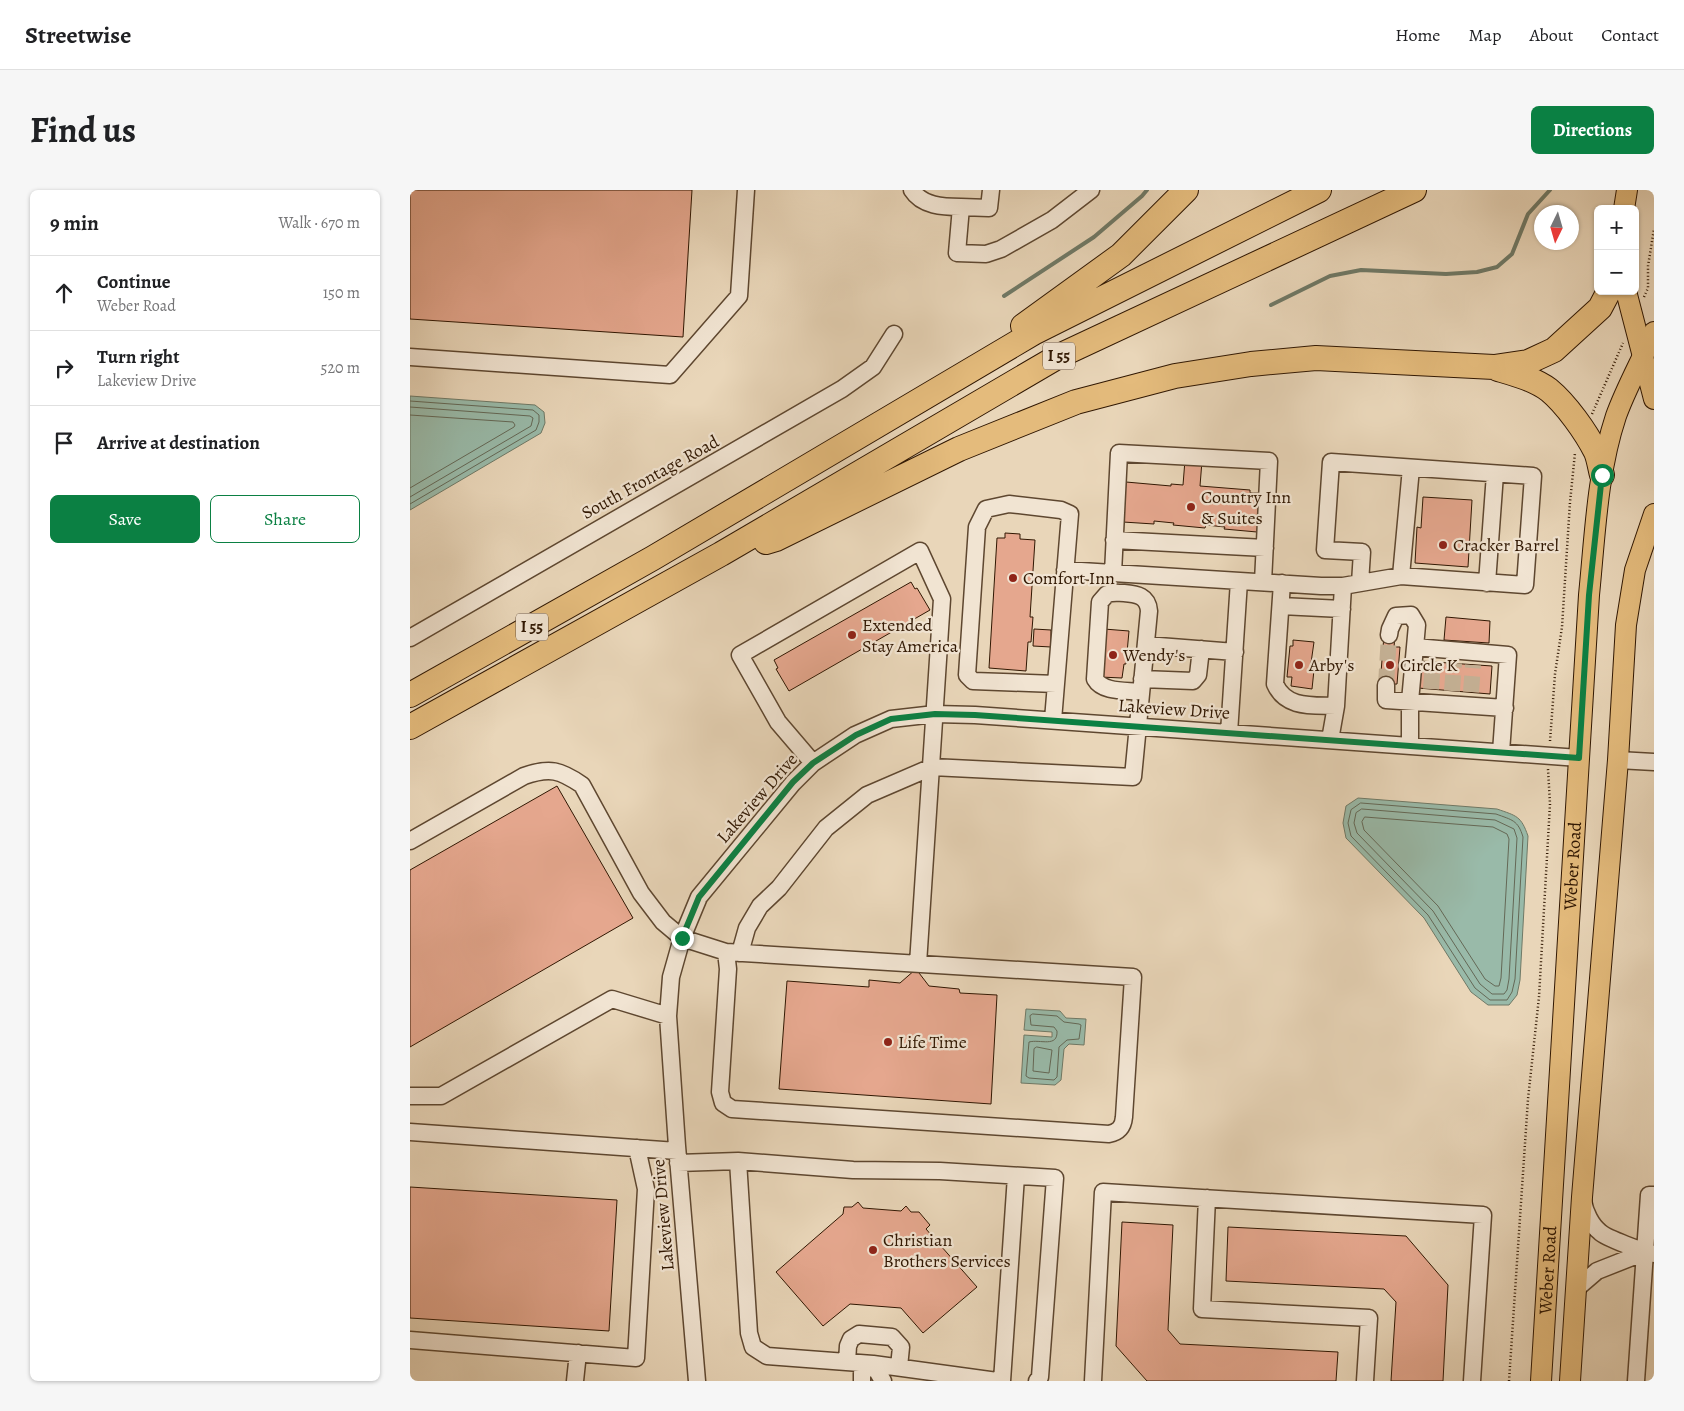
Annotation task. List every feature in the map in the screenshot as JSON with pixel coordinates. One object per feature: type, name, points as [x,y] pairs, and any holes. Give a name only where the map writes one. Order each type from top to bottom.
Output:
[{"type":"highway","points":[[653,558],[976,359],[1121,255],[1186,190]]},
{"type":"highway","name":"I 55","points":[[410,695],[653,558],[1035,332],[1319,190]]},
{"type":"highway","name":"I 55","points":[[410,727],[721,554],[1059,356],[1414,190]]},
{"type":"highway","points":[[721,554],[776,539],[958,449],[1076,402],[1175,376],[1251,364],[1316,358],[1494,367],[1528,362],[1554,350],[1600,308],[1607,295]]},
{"type":"highway","points":[[1494,367],[1532,380],[1548,390],[1562,403],[1584,432],[1597,454],[1602,475]]},
{"type":"main road","points":[[1625,205],[1628,190]]},
{"type":"main road","points":[[1627,295],[1654,398]]},
{"type":"main road","name":"Weber Road","points":[[1541,1381],[1589,595],[1602,475],[1616,415],[1654,332]]},
{"type":"main road","name":"Weber Road","points":[[1570,1381],[1582,1197],[1618,760],[1626,625],[1634,570],[1654,514]]},
{"type":"street","points":[[410,357],[670,375],[738,296],[746,190]]},
{"type":"street","points":[[912,191],[924,202],[944,207],[989,208],[991,190]]},
{"type":"street","points":[[961,207],[957,253],[986,254],[1001,249],[1052,220],[1091,190]]},
{"type":"street","name":"South Frontage Road","points":[[410,638],[842,389],[873,366],[894,334]]},
{"type":"street","points":[[1113,573],[1119,454],[1269,462],[1263,582]]},
{"type":"street","points":[[1065,570],[1343,586],[1401,576],[1525,586],[1533,476],[1332,462],[1325,550],[1362,552],[1360,583]]},
{"type":"street","points":[[1401,576],[1411,468]]},
{"type":"street","points":[[1487,583],[1495,474]]},
{"type":"street","points":[[1052,720],[1056,684],[1070,514],[1067,511],[1009,504],[986,509],[977,527],[967,675],[973,681],[1056,684]]},
{"type":"street","points":[[1114,540],[1265,548]]},
{"type":"street","points":[[813,763],[778,722],[740,655],[920,551],[942,599],[918,964]]},
{"type":"street","points":[[1229,733],[1239,581]]},
{"type":"street","points":[[1282,583],[1275,684],[1278,691],[1283,697],[1297,704],[1336,706]]},
{"type":"street","points":[[1330,740],[1336,706],[1343,586]]},
{"type":"street","points":[[410,841],[524,776],[540,770],[555,771],[570,777],[582,785],[641,893],[663,922],[682,938],[733,952],[1133,977],[1124,1117],[1122,1127],[1118,1131],[1109,1134],[732,1109],[723,1103],[720,1092],[728,969],[733,952],[760,906],[779,888],[826,828],[867,795],[932,767],[1134,777],[1138,726],[1142,685],[1146,645],[1149,611],[1147,601],[1139,595],[1111,592],[1104,596],[1100,602],[1094,675],[1098,683],[1105,688],[1142,685],[1193,681],[1198,675],[1201,649]]},
{"type":"street","points":[[1281,606],[1342,609]]},
{"type":"street","points":[[1389,635],[1396,616],[1411,615],[1417,625],[1410,702],[1410,745]]},
{"type":"street","points":[[1146,645],[1235,652]]},
{"type":"street","points":[[1415,647],[1433,655],[1454,657],[1474,658],[1508,655],[1501,752]]},
{"type":"street","points":[[1386,685],[1386,700],[1410,702],[1431,696],[1471,699],[1505,708]]},
{"type":"street","name":"Lakeview Drive","points":[[697,1381],[668,1016],[670,977],[682,938],[699,897],[793,782],[813,763],[856,735],[891,719],[935,714],[1052,720],[1579,758]]},
{"type":"street","points":[[1618,760],[1654,762]]},
{"type":"street","points":[[410,1096],[441,1096],[612,999],[668,1016]]},
{"type":"street","points":[[410,1132],[637,1148],[678,1157],[853,1170],[940,1171],[1055,1178],[1040,1377],[1037,1381]]},
{"type":"street","points":[[410,1340],[636,1358],[646,1189],[637,1148]]},
{"type":"street","points":[[738,1161],[749,1334],[753,1346],[767,1356],[873,1364],[997,1381]]},
{"type":"street","points":[[1002,1381],[1016,1176]]},
{"type":"street","points":[[1093,1381],[1103,1192],[1483,1215],[1472,1381]]},
{"type":"street","points":[[1636,1381],[1650,1253],[1649,1195],[1654,1195]]},
{"type":"street","points":[[1582,1197],[1586,1213],[1600,1232],[1650,1253]]},
{"type":"street","points":[[1207,1198],[1202,1309],[1369,1318],[1365,1381]]},
{"type":"street","points":[[1576,1289],[1597,1271],[1650,1253]]},
{"type":"street","points":[[847,1362],[848,1346],[851,1339],[859,1334],[892,1337],[901,1347],[899,1367]]},
{"type":"street","points":[[574,1381],[578,1353]]},
{"type":"street","points":[[862,1381],[862,1373],[873,1364]]},
{"type":"street","points":[[873,1364],[883,1381]]},
{"type":"path","points":[[1508,1381],[1528,1099],[1539,997],[1549,837],[1549,755]]},
{"type":"water","points":[[410,396],[535,405],[544,412],[545,423],[541,433],[410,510]]},
{"type":"water","points":[[1358,798],[1497,809],[1514,815],[1523,824],[1528,836],[1520,980],[1517,995],[1509,1005],[1488,1005],[1471,992],[1424,918],[1346,838],[1343,823],[1346,806]]},
{"type":"water","points":[[1026,1009],[1060,1011],[1066,1018],[1086,1019],[1084,1045],[1069,1044],[1064,1049],[1061,1080],[1055,1085],[1021,1083],[1024,1035],[1052,1037],[1052,1032],[1024,1030]]},
{"type":"building","points":[[410,190],[692,190],[683,337],[410,319]]},
{"type":"building","name":"Country Inn & Suites","points":[[1185,460],[1202,461],[1200,486],[1250,490],[1250,493],[1260,493],[1257,532],[1224,529],[1225,527],[1206,525],[1205,528],[1173,525],[1174,523],[1154,521],[1154,524],[1123,522],[1126,482],[1171,486],[1171,484],[1183,485]]},
{"type":"building","name":"Cracker Barrel","points":[[1423,497],[1472,500],[1468,567],[1415,563],[1417,527],[1421,528]]},
{"type":"building","name":"Comfort Inn","points":[[1005,533],[1020,534],[1020,539],[1035,540],[1030,617],[1033,617],[1031,642],[1028,642],[1026,671],[989,668],[997,538],[1005,538]]},
{"type":"building","name":"Extended Stay America","points":[[911,582],[915,589],[917,588],[930,610],[789,691],[776,669],[778,668],[774,660]]},
{"type":"building","name":"Circle K","points":[[1446,617],[1490,621],[1489,643],[1444,640]]},
{"type":"building","points":[[1034,629],[1051,630],[1051,647],[1033,646]]},
{"type":"building","name":"Wendy's","points":[[1104,629],[1129,631],[1126,664],[1124,664],[1122,678],[1100,677]]},
{"type":"building","name":"Circle K","points":[[1384,635],[1395,636],[1394,647],[1400,647],[1397,684],[1380,685]]},
{"type":"building","name":"Arby's","points":[[1293,640],[1314,642],[1310,670],[1314,670],[1312,689],[1291,686],[1292,677],[1287,677],[1290,646],[1293,646]]},
{"type":"building","points":[[1420,661],[1492,666],[1490,694],[1418,688]]},
{"type":"building","points":[[557,786],[633,918],[410,1047],[410,870]]},
{"type":"building","name":"Life Time","points":[[916,969],[929,986],[959,989],[960,993],[997,995],[991,1104],[779,1089],[787,981],[869,987],[869,980],[900,983]]},
{"type":"building","points":[[410,1187],[617,1200],[609,1331],[410,1318]]},
{"type":"building","name":"Christian Brothers Services","points":[[858,1202],[863,1208],[901,1211],[906,1206],[911,1212],[919,1212],[930,1225],[926,1229],[977,1287],[923,1333],[901,1308],[850,1304],[823,1326],[776,1272],[843,1214],[844,1207],[852,1207]]},
{"type":"building","points":[[1122,1222],[1173,1225],[1168,1330],[1180,1344],[1338,1352],[1336,1381],[1147,1381],[1116,1346]]},
{"type":"building","points":[[1228,1227],[1406,1236],[1448,1285],[1443,1381],[1391,1381],[1396,1302],[1384,1289],[1226,1281]]},
{"type":"waterway","points":[[1004,296],[1094,237],[1147,190]]},
{"type":"waterway","points":[[1271,305],[1330,276],[1361,270],[1446,274],[1477,272],[1497,267],[1512,254],[1528,214],[1550,190]]},
{"type":"tunnel","points":[[1386,685],[1389,635]]},
{"type":"tunnel","points":[[1431,689],[1433,661]]},
{"type":"tunnel","points":[[1452,691],[1454,663]]},
{"type":"tunnel","points":[[1471,692],[1473,665]]},
{"type":"place","name":"Country Inn & Suites","points":[[1191,507]]},
{"type":"place","name":"Cracker Barrel","points":[[1443,545]]},
{"type":"place","name":"Comfort Inn","points":[[1013,578]]},
{"type":"place","name":"Extended Stay America","points":[[852,635]]},
{"type":"place","name":"Wendy's","points":[[1113,655]]},
{"type":"place","name":"Arby's","points":[[1299,665]]},
{"type":"place","name":"Circle K","points":[[1390,665]]},
{"type":"place","name":"Life Time","points":[[888,1042]]},
{"type":"place","name":"Christian Brothers Services","points":[[873,1250]]},
{"type":"route","points":[[682,938],[699,897],[793,782],[813,763],[856,735],[891,719],[935,714],[975,715],[1579,758],[1589,595],[1602,475]]}]
